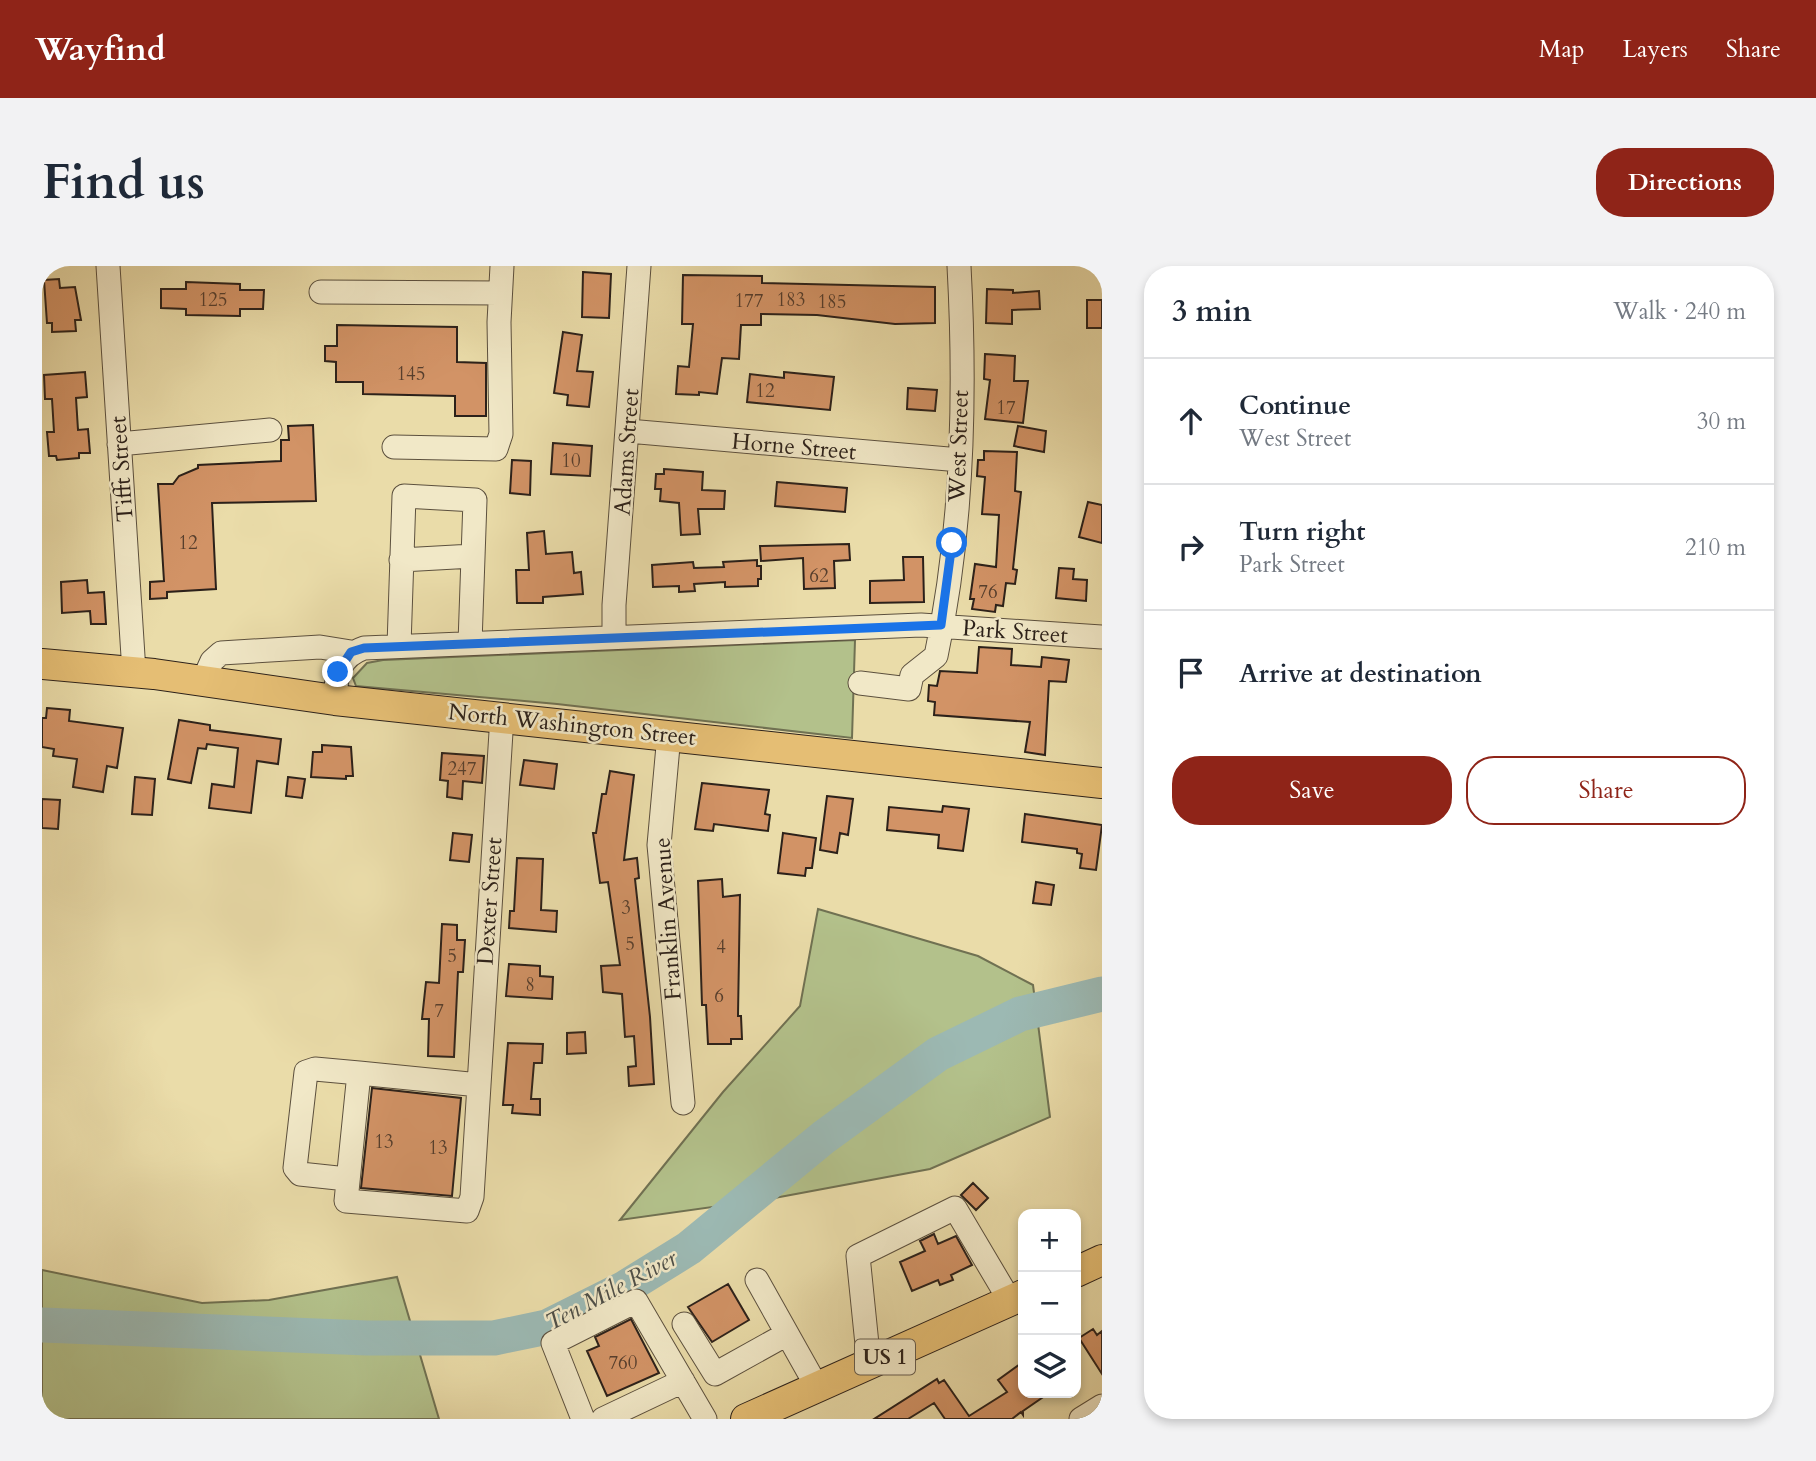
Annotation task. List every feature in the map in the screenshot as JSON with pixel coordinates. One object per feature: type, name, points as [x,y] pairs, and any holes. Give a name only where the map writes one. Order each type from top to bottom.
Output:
[{"type":"main road","name":"North Washington Street","points":[[42,664],[134,672],[335,700],[1102,783]]},
{"type":"main road","points":[[1081,1270],[1102,1260]]},
{"type":"main road","name":"US 1","points":[[746,1419],[1017,1298]]},
{"type":"street","name":"Tifft Street","points":[[108,266],[134,672]]},
{"type":"street","points":[[394,447],[496,449],[501,434],[502,266]]},
{"type":"street","name":"Adams Street","points":[[614,637],[614,605],[639,266]]},
{"type":"street","name":"West Street","points":[[860,683],[909,689],[912,675],[935,658],[960,460],[959,266]]},
{"type":"street","points":[[321,292],[500,293]]},
{"type":"street","points":[[119,444],[270,430]]},
{"type":"street","name":"Horne Street","points":[[628,431],[960,460]]},
{"type":"street","points":[[399,646],[404,496],[475,500],[470,643]]},
{"type":"street","points":[[401,560],[473,556]]},
{"type":"street","name":"Park Street","points":[[203,681],[212,661],[221,653],[320,647],[351,652],[364,648],[399,646],[941,625],[1102,637]]},
{"type":"street","points":[[335,700],[338,672],[351,652]]},
{"type":"street","name":"Dexter Street","points":[[347,1179],[345,1198],[350,1203],[467,1211],[472,1197],[502,716]]},
{"type":"street","name":"Franklin Avenue","points":[[669,735],[659,845],[683,1103]]},
{"type":"street","points":[[359,1073],[347,1179],[300,1174],[295,1168],[306,1072],[315,1069],[359,1073],[479,1085]]},
{"type":"street","points":[[869,1364],[858,1256],[955,1208],[1017,1298]]},
{"type":"street","points":[[757,1280],[817,1387]]},
{"type":"street","points":[[583,1419],[553,1343],[636,1301],[705,1419]]},
{"type":"street","points":[[684,1324],[715,1374],[787,1334]]},
{"type":"street","points":[[603,1419],[683,1381]]},
{"type":"street","points":[[1081,1419],[1102,1406]]},
{"type":"green space","points":[[855,640],[852,738],[557,704],[356,686],[353,678],[367,663],[383,660]]},
{"type":"green space","points":[[818,909],[978,956],[1033,985],[1050,1117],[930,1169],[769,1199],[620,1220],[723,1092],[800,1006]]},
{"type":"green space","points":[[42,1270],[202,1303],[269,1300],[397,1277],[439,1419],[42,1419]]},
{"type":"building","points":[[583,272],[611,274],[609,318],[582,317]]},
{"type":"building","points":[[683,275],[762,276],[762,283],[935,287],[935,323],[895,324],[817,315],[761,314],[761,325],[741,325],[739,359],[722,358],[717,394],[676,394],[678,366],[689,367],[693,324],[682,324]]},
{"type":"building","points":[[59,279],[60,288],[75,287],[81,320],[75,320],[76,331],[52,332],[52,323],[47,323],[44,280]]},
{"type":"building","points":[[186,282],[240,284],[240,290],[264,290],[263,309],[240,309],[240,316],[186,315],[186,309],[161,308],[161,289],[186,289]]},
{"type":"building","points":[[987,289],[1013,290],[1013,293],[1039,291],[1040,309],[1012,310],[1012,324],[986,323]]},
{"type":"building","points":[[1087,300],[1102,300],[1102,328],[1087,328]]},
{"type":"building","points":[[337,325],[457,327],[457,362],[486,363],[486,416],[455,416],[455,396],[363,394],[363,382],[336,382],[336,362],[325,361],[325,346],[337,346]]},
{"type":"building","points":[[563,332],[582,335],[577,371],[593,372],[589,407],[567,405],[568,395],[554,393]]},
{"type":"building","points":[[985,354],[1015,356],[1014,381],[1028,381],[1023,423],[985,419],[990,380],[984,379]]},
{"type":"building","points":[[85,372],[87,397],[76,398],[78,430],[88,429],[90,453],[79,453],[79,458],[57,460],[56,456],[49,456],[47,432],[54,432],[52,399],[45,399],[44,375]]},
{"type":"building","points":[[784,372],[834,377],[830,410],[747,402],[750,374],[784,378]]},
{"type":"building","points":[[908,388],[937,390],[935,411],[907,409]]},
{"type":"building","points":[[313,425],[316,501],[212,503],[216,589],[167,592],[167,598],[150,599],[150,582],[164,581],[158,484],[173,484],[179,476],[198,468],[198,465],[281,461],[281,440],[289,440],[288,426]]},
{"type":"building","points":[[1018,426],[1046,431],[1044,452],[1014,446]]},
{"type":"building","points":[[553,443],[592,446],[590,476],[551,474]]},
{"type":"building","points":[[984,451],[1017,452],[1015,491],[1021,492],[1013,569],[1017,570],[1015,584],[1006,583],[1003,606],[996,605],[995,612],[972,609],[974,599],[970,599],[975,564],[996,567],[999,515],[982,514],[985,477],[977,476],[978,460],[984,460]]},
{"type":"building","points":[[512,460],[531,461],[530,495],[510,493]]},
{"type":"building","points":[[664,469],[703,472],[702,490],[725,491],[724,509],[698,509],[700,534],[681,535],[679,503],[660,501],[661,489],[655,489],[656,474],[664,474]]},
{"type":"building","points":[[777,482],[847,488],[845,512],[775,506]]},
{"type":"building","points":[[1088,502],[1102,505],[1102,543],[1079,537]]},
{"type":"building","points":[[544,531],[546,554],[572,552],[574,573],[581,572],[583,594],[543,597],[543,603],[517,603],[516,570],[529,570],[527,533]]},
{"type":"building","points":[[849,544],[850,560],[834,561],[835,588],[804,589],[803,558],[761,561],[760,546]]},
{"type":"building","points":[[903,557],[923,557],[924,602],[870,603],[870,581],[904,580]]},
{"type":"building","points":[[757,560],[757,566],[761,566],[758,586],[725,587],[725,582],[694,584],[695,591],[679,592],[679,586],[653,587],[652,565],[693,562],[694,568],[724,567],[723,562]]},
{"type":"building","points":[[1059,568],[1074,569],[1073,579],[1087,580],[1086,601],[1056,598]]},
{"type":"building","points":[[87,580],[88,593],[104,592],[106,624],[91,624],[90,611],[62,613],[61,582]]},
{"type":"building","points":[[979,647],[1012,649],[1011,665],[1041,667],[1042,657],[1069,660],[1066,682],[1049,681],[1045,755],[1025,752],[1030,722],[934,715],[935,702],[928,701],[929,685],[937,686],[940,671],[977,673]]},
{"type":"building","points":[[47,708],[70,710],[69,721],[123,728],[117,768],[107,766],[103,792],[73,787],[77,759],[53,756],[54,749],[42,747],[42,718],[46,718]]},
{"type":"building","points":[[179,720],[210,725],[210,730],[281,739],[278,764],[257,761],[251,813],[209,808],[212,784],[234,787],[238,748],[207,744],[206,749],[198,748],[191,783],[168,779]]},
{"type":"building","points":[[322,745],[351,747],[353,776],[346,776],[346,779],[311,777],[313,752],[322,752]]},
{"type":"building","points":[[442,753],[484,756],[482,783],[463,781],[462,799],[447,797],[448,781],[440,780]]},
{"type":"building","points":[[524,760],[557,764],[554,789],[520,785]]},
{"type":"building","points":[[610,771],[634,775],[624,860],[637,858],[639,878],[635,879],[650,1017],[654,1084],[629,1086],[628,1067],[636,1066],[634,1036],[625,1037],[622,994],[603,992],[601,966],[620,965],[608,882],[600,883],[593,833],[596,833],[602,794],[606,794]]},
{"type":"building","points":[[135,777],[155,779],[152,815],[132,814]]},
{"type":"building","points":[[288,777],[305,779],[302,798],[286,796]]},
{"type":"building","points":[[702,783],[769,790],[765,814],[770,815],[768,831],[714,824],[713,831],[695,829]]},
{"type":"building","points":[[827,796],[853,799],[848,835],[840,833],[837,853],[820,850]]},
{"type":"building","points":[[42,799],[60,800],[58,829],[42,828]]},
{"type":"building","points":[[943,806],[969,809],[963,851],[938,848],[939,835],[887,830],[889,807],[942,812]]},
{"type":"building","points":[[1025,814],[1102,825],[1096,870],[1080,868],[1082,854],[1077,853],[1077,849],[1022,842]]},
{"type":"building","points":[[453,833],[472,835],[469,862],[450,860]]},
{"type":"building","points":[[783,833],[816,838],[812,868],[806,868],[805,876],[778,873]]},
{"type":"building","points":[[517,858],[543,859],[541,910],[557,911],[556,932],[509,928],[510,911],[514,911]]},
{"type":"building","points":[[722,879],[723,897],[740,895],[738,1016],[741,1016],[742,1039],[731,1039],[731,1044],[708,1044],[706,1005],[702,1005],[698,881]]},
{"type":"building","points":[[1036,882],[1054,885],[1051,905],[1033,903]]},
{"type":"building","points":[[442,924],[457,925],[457,940],[465,940],[463,972],[458,972],[454,1057],[428,1056],[429,1019],[422,1019],[426,982],[439,983]]},
{"type":"building","points":[[509,964],[540,966],[540,976],[553,977],[552,999],[506,996]]},
{"type":"building","points":[[585,1032],[586,1053],[567,1054],[567,1033]]},
{"type":"building","points":[[508,1043],[543,1044],[542,1063],[534,1063],[531,1099],[540,1099],[540,1115],[512,1113],[513,1105],[503,1105]]},
{"type":"building","points":[[372,1088],[461,1098],[452,1196],[361,1188]]},
{"type":"building","points":[[973,1183],[988,1198],[976,1210],[961,1195]]},
{"type":"building","points":[[934,1234],[938,1244],[956,1236],[972,1265],[951,1275],[953,1280],[940,1285],[938,1280],[912,1291],[900,1262],[925,1251],[920,1241]]},
{"type":"building","points":[[728,1284],[749,1320],[712,1342],[688,1307]]},
{"type":"building","points":[[631,1319],[659,1373],[607,1396],[587,1351],[599,1346],[595,1337]]},
{"type":"building","points":[[1093,1329],[1097,1335],[1102,1331],[1102,1374],[1081,1341],[1081,1337]]},
{"type":"building","points":[[1018,1366],[1018,1398],[1042,1398],[1023,1411],[1023,1415],[1021,1412],[1012,1419],[945,1419],[934,1403],[908,1419],[874,1419],[937,1379],[939,1383],[944,1380],[969,1416],[1007,1392],[998,1380]]},
{"type":"waterway","name":"Ten Mile River","points":[[42,1325],[367,1338],[494,1338],[547,1327],[623,1289],[689,1248],[824,1137],[938,1054],[1020,1014],[1102,994]]},
{"type":"route","points":[[338,672],[341,662],[351,652],[364,648],[941,625],[952,543]]}]
